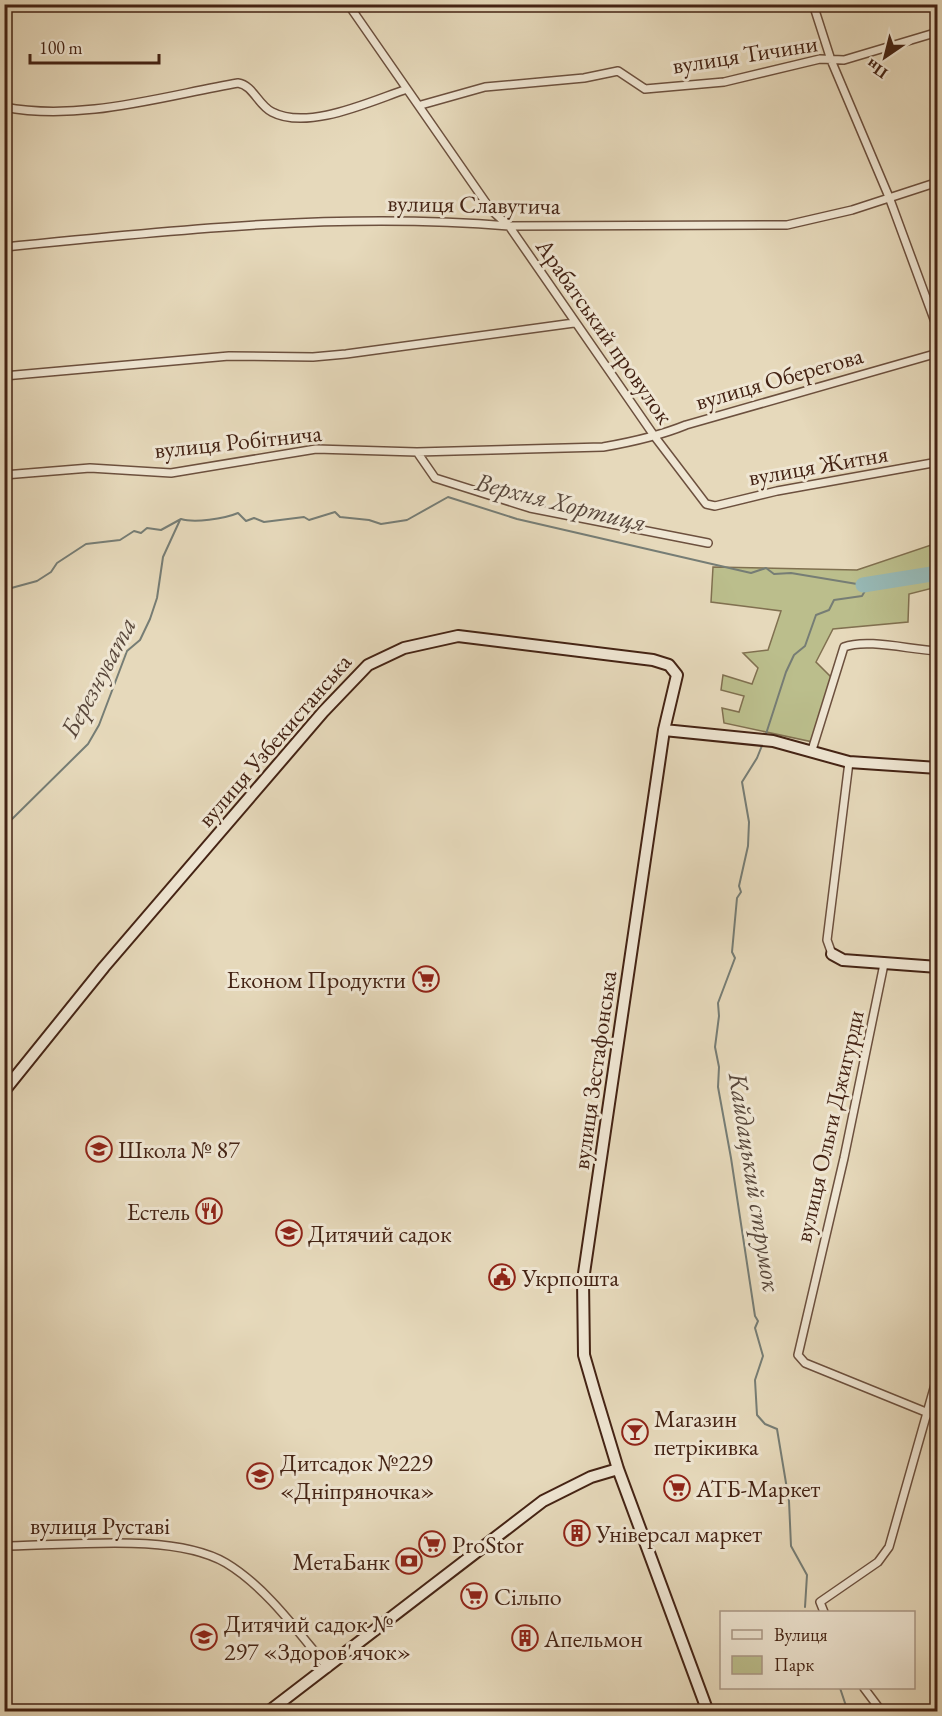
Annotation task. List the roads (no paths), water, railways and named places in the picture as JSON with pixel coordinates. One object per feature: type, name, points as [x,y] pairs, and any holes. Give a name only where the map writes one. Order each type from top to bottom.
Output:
[{"type":"street","name":"Арабатський провулок","points":[[348,4],[491,210],[509,226],[574,323],[706,504]]},
{"type":"street","points":[[813,4],[831,60],[888,197],[938,330]]},
{"type":"street","name":"вулиця Тичини","points":[[420,105],[485,87],[584,78],[618,71],[645,89],[724,82],[810,61],[844,60],[938,32]]},
{"type":"street","points":[[4,107],[33,112],[95,108],[238,82],[248,87],[264,108],[295,119],[319,117],[407,89]]},
{"type":"street","name":"вулиця Славутича","points":[[4,247],[288,221],[474,223],[509,226],[787,225],[819,220],[938,182]]},
{"type":"street","points":[[4,376],[229,356],[313,357],[367,352],[574,323]]},
{"type":"street","name":"вулиця Оберегова","points":[[417,453],[603,447],[655,437],[686,425],[938,353]]},
{"type":"street","name":"вулиця Робітнича","points":[[4,475],[90,468],[171,473],[316,449],[417,453]]},
{"type":"street","points":[[417,453],[435,478],[530,508],[708,543]]},
{"type":"street","name":"вулиця Житня","points":[[706,504],[715,506],[777,491],[938,462]]},
{"type":"street","name":"вулиця Узбекистанська","points":[[5,1090],[104,968],[323,712],[361,671],[376,659],[425,643],[458,636],[665,662],[677,675]]},
{"type":"street","points":[[812,750],[844,647],[891,645],[902,649],[938,651]]},
{"type":"street","name":"вулиця Зестафонська","points":[[677,675],[664,729],[583,1280],[584,1355],[618,1470],[708,1712]]},
{"type":"street","points":[[664,729],[773,741],[849,762],[938,768]]},
{"type":"street","points":[[849,762],[827,940],[832,954],[843,960],[938,968]]},
{"type":"street","name":"вулиця Ольги Джигурди","points":[[884,964],[844,1158],[798,1355],[805,1363],[927,1414]]},
{"type":"street","points":[[824,1611],[820,1602],[878,1562],[889,1547],[938,1374]]},
{"type":"street","points":[[927,1414],[938,1417]]},
{"type":"street","points":[[268,1712],[543,1502],[591,1477],[618,1470]]},
{"type":"street","points":[[4,1496],[4,1658]]},
{"type":"street","name":"вулиця Руставі","points":[[4,1546],[145,1544],[177,1545],[197,1550],[228,1564],[255,1586],[328,1668]]},
{"type":"street","points":[[865,1689],[882,1712]]},
{"type":"waterway","name":"Верхня Хортиця","points":[[181,519],[209,520],[238,513],[246,521],[254,518],[264,522],[304,517],[309,520],[335,512],[340,517],[369,520],[381,524],[407,520],[448,497],[517,519],[751,573],[766,568],[774,574],[791,573],[863,585]]},
{"type":"waterway","points":[[4,590],[37,581],[51,572],[57,563],[86,544],[120,540],[134,531],[141,533],[147,528],[161,530],[181,519]]},
{"type":"waterway","name":"Березнувата","points":[[4,827],[88,744],[99,725],[127,651],[140,640],[150,619],[157,598],[163,557],[180,520]]},
{"type":"waterway","name":"Верхня Хортиця","points":[[863,585],[938,573]]},
{"type":"waterway","name":"Кайдацький струмок","points":[[765,737],[786,672],[794,655],[805,646],[816,615],[829,610],[834,600],[862,596],[869,584]]},
{"type":"waterway","name":"Кайдацький струмок","points":[[763,743],[757,758],[742,782],[749,822],[748,846],[739,886],[741,892],[737,898],[732,952],[735,958],[718,1003],[719,1016],[715,1047],[719,1067],[718,1087],[755,1316],[758,1321],[755,1328],[763,1356],[755,1380],[757,1415],[765,1424],[777,1429],[789,1501],[791,1546],[807,1575],[805,1607]]},
{"type":"waterway","name":"Кайдацький струмок","points":[[840,1689],[848,1712]]},
{"type":"place","name":"Економ Продукти","points":[[426,979]]},
{"type":"place","name":"Школа № 87","points":[[99,1149]]},
{"type":"place","name":"Естель","points":[[209,1211]]},
{"type":"place","name":"Дитячий садок","points":[[289,1233]]},
{"type":"place","name":"Укрпошта","points":[[502,1277]]},
{"type":"place","name":"Магазин петрікивка","points":[[635,1432]]},
{"type":"place","name":"Дитсадок №229 «Дніпряночка»","points":[[260,1476]]},
{"type":"place","name":"АТБ-Маркет","points":[[677,1488]]},
{"type":"place","name":"Універсал маркет","points":[[577,1533]]},
{"type":"place","name":"ProStor","points":[[432,1544]]},
{"type":"place","name":"МетаБанк","points":[[409,1561]]},
{"type":"place","name":"Сільпо","points":[[474,1596]]},
{"type":"place","name":"Дитячий садок № 297 «Здоров'ячок»","points":[[204,1637]]},
{"type":"place","name":"Апельмон","points":[[525,1638]]}]
